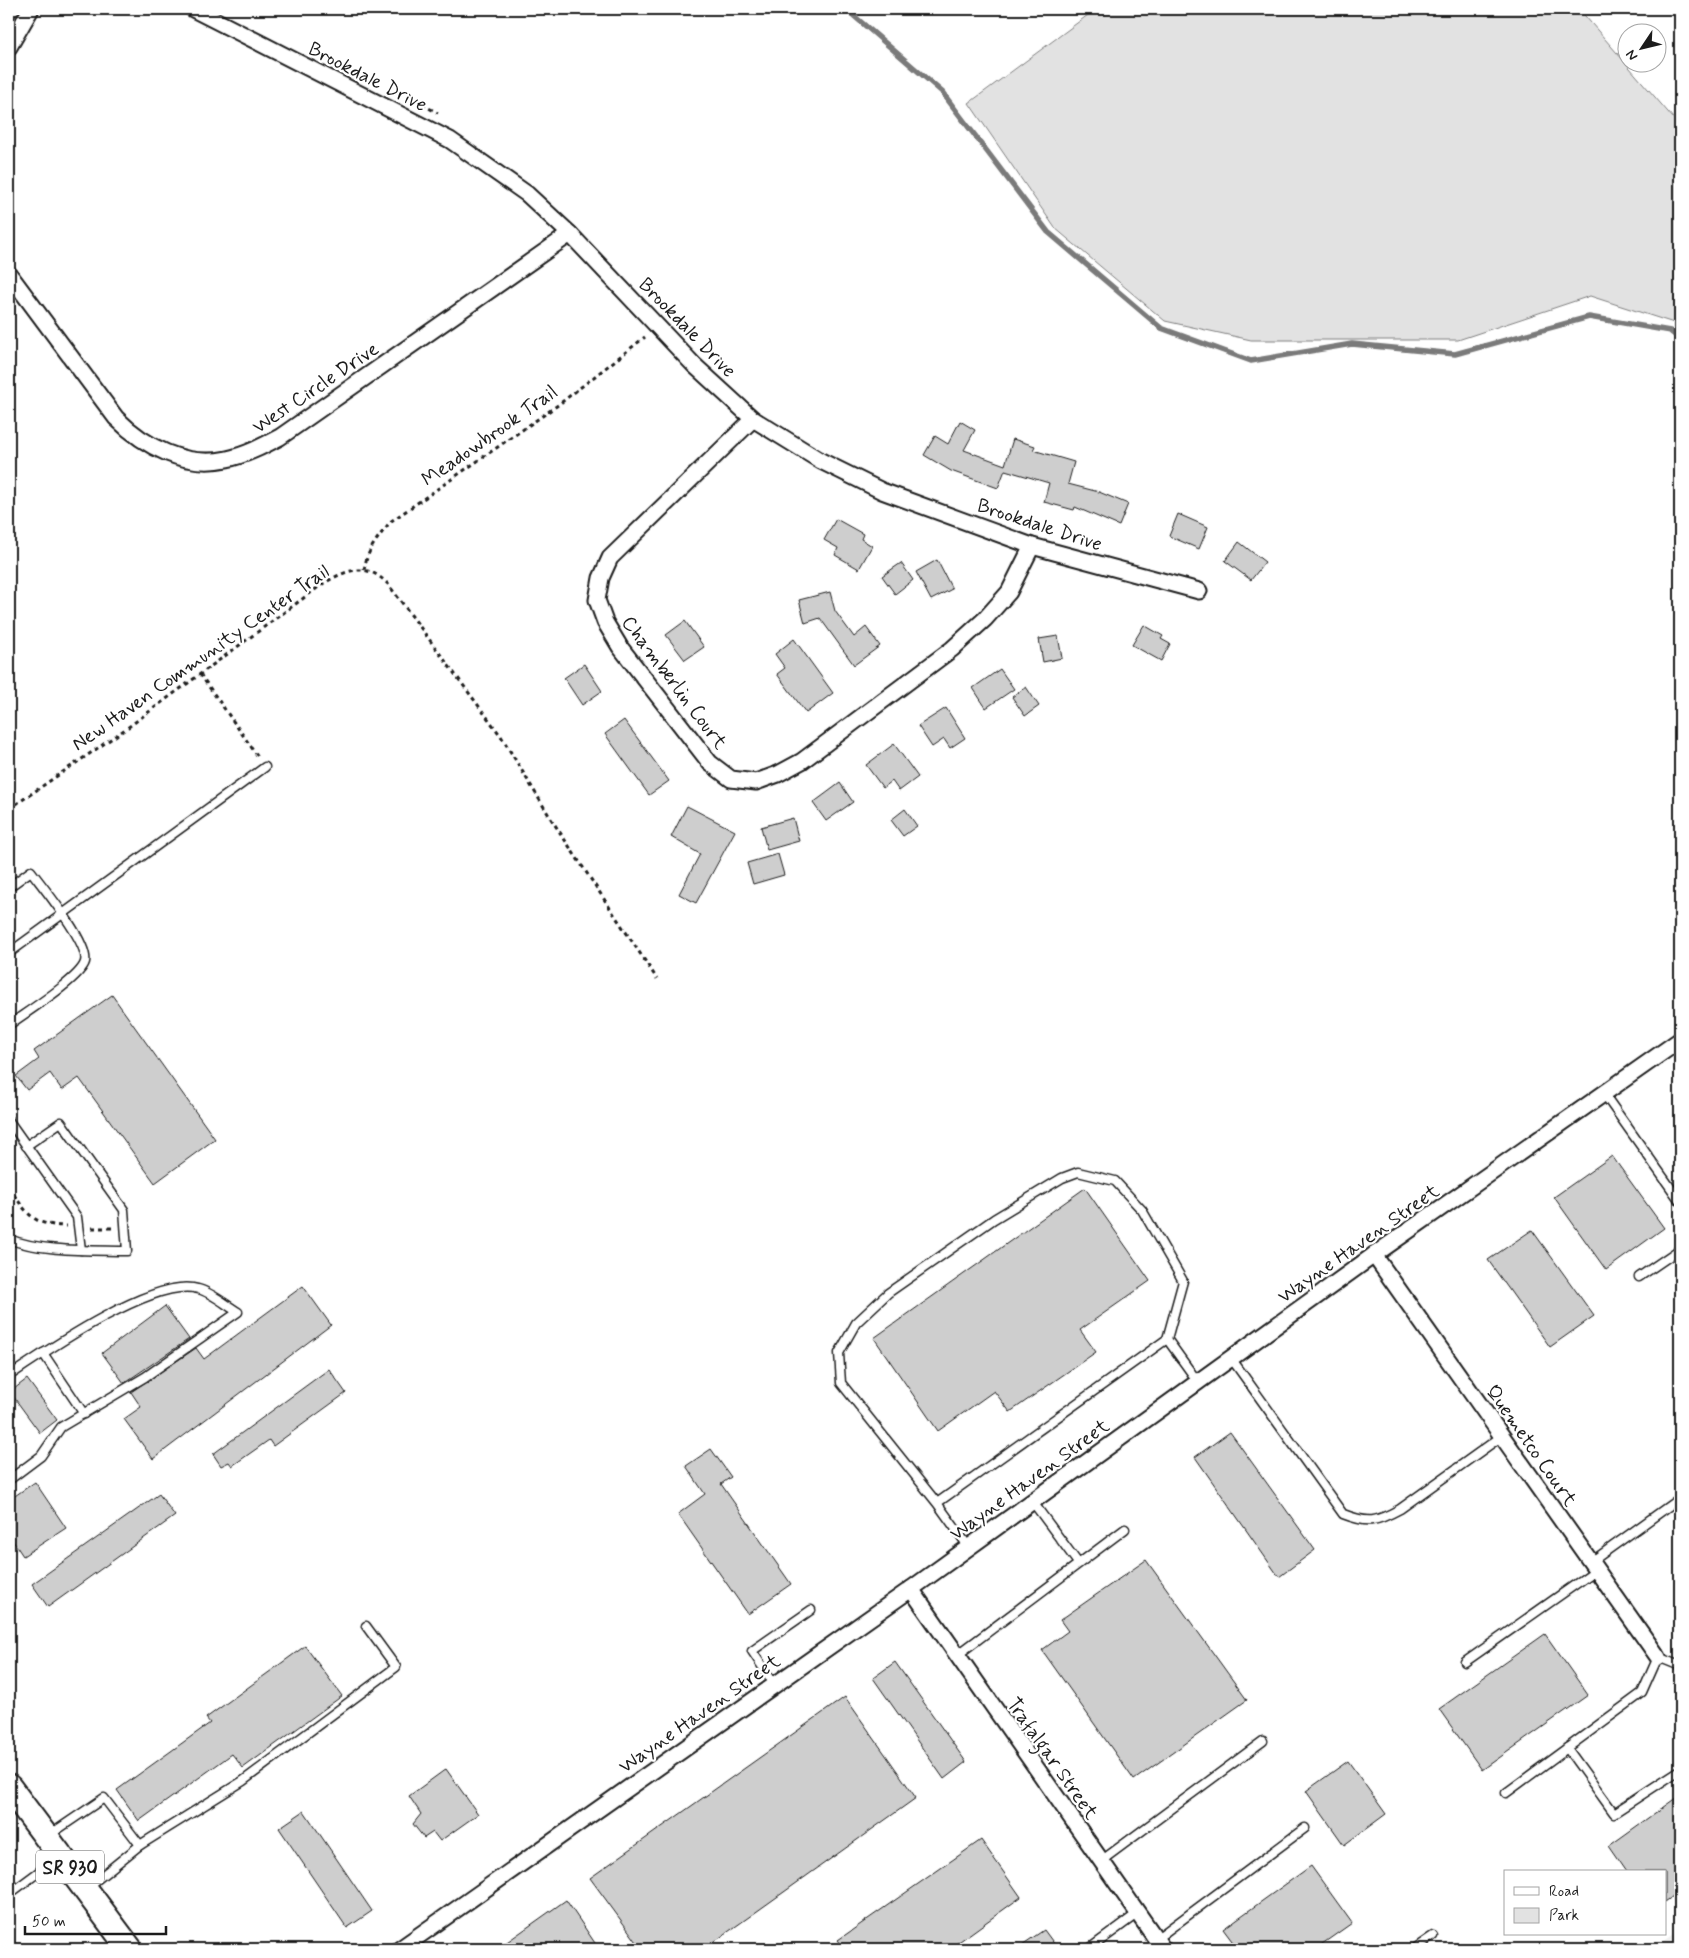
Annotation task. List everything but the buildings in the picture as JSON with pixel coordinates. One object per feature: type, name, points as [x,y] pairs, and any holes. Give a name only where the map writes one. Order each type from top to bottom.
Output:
[{"type":"highway","name":"SR 930","points":[[9,1787],[130,1949]]},
{"type":"street","points":[[9,47],[30,9]]},
{"type":"street","name":"Brookdale Drive","points":[[192,9],[450,140],[527,194],[570,234],[694,365],[753,419],[821,461],[882,491],[1032,546],[1199,591]]},
{"type":"street","name":"West Circle Drive","points":[[9,274],[116,418],[132,434],[174,457],[226,460],[253,451],[280,438],[570,234]]},
{"type":"street","name":"Chamberlin Court","points":[[753,419],[610,558],[601,578],[597,600],[605,622],[620,648],[710,763],[731,779],[756,782],[778,774],[794,765],[952,649],[985,619],[1009,592],[1032,546]]},
{"type":"street","name":"Wayne Haven Street","points":[[400,1949],[911,1589],[968,1546],[1374,1255],[1680,1040]]},
{"type":"street","name":"Quemetco Court","points":[[1374,1255],[1658,1657]]},
{"type":"street","name":"Trafalgar Street","points":[[911,1589],[956,1656],[1160,1944]]},
{"type":"lane","points":[[9,953],[266,767]]},
{"type":"lane","points":[[9,887],[31,871],[62,914],[86,956],[85,964],[76,976],[9,1025]]},
{"type":"lane","points":[[1604,1094],[1680,1201]]},
{"type":"lane","points":[[9,1121],[77,1217],[81,1250]]},
{"type":"lane","points":[[9,1239],[19,1244],[81,1250],[127,1251],[124,1210],[61,1122],[26,1146]]},
{"type":"lane","points":[[937,1503],[1167,1339],[1183,1281],[1142,1210],[1115,1181],[1078,1172],[1062,1178],[994,1220],[888,1293],[856,1323],[839,1352],[841,1383],[937,1503],[968,1546]]},
{"type":"lane","points":[[1639,1277],[1680,1249]]},
{"type":"lane","points":[[9,1376],[43,1353],[125,1305],[165,1290],[198,1288],[238,1312],[145,1377],[61,1427],[41,1456],[9,1480]]},
{"type":"lane","points":[[1167,1339],[1198,1382]]},
{"type":"lane","points":[[43,1353],[84,1414]]},
{"type":"lane","points":[[1231,1358],[1343,1514],[1364,1522],[1382,1519],[1400,1509],[1502,1436]]},
{"type":"lane","points":[[1465,1662],[1594,1566],[1680,1498]]},
{"type":"lane","points":[[1032,1501],[1078,1563]]},
{"type":"lane","points":[[956,1656],[1124,1529]]},
{"type":"lane","points":[[774,1684],[752,1652],[811,1610]]},
{"type":"lane","points":[[86,1888],[140,1845],[243,1781],[396,1667],[366,1626]]},
{"type":"lane","points":[[1506,1793],[1642,1693],[1658,1657],[1680,1666]]},
{"type":"lane","points":[[1100,1861],[1263,1741]]},
{"type":"lane","points":[[1567,1748],[1614,1813],[1680,1770]]},
{"type":"lane","points":[[47,1837],[104,1798],[140,1845]]},
{"type":"lane","points":[[1160,1944],[1305,1828]]},
{"type":"lane","points":[[9,1894],[61,1856]]},
{"type":"lane","points":[[1089,1949],[1138,1913]]},
{"type":"lane","points":[[1414,1949],[1433,1936]]},
{"type":"path","name":"Meadowbrook Trail","points":[[364,570],[368,551],[380,538],[390,522],[558,405],[647,335]]},
{"type":"path","name":"New Haven Community Center Trail","points":[[9,810],[127,728],[324,584],[347,573],[364,570],[378,574],[388,584],[501,736],[553,822],[657,979]]},
{"type":"path","points":[[200,674],[266,767]]},
{"type":"path","points":[[9,1188],[30,1216],[40,1223],[67,1226]]},
{"type":"path","points":[[92,1228],[118,1228]]},
{"type":"shaded area","points":[[1680,1930],[1680,1949],[1653,1949]]},
{"type":"green space","points":[[1096,9],[1579,9],[1616,52],[1616,72],[1633,72],[1680,126],[1680,325],[1590,296],[1458,340],[1251,340],[1165,321],[1055,228],[969,103]]},
{"type":"waterway","points":[[846,9],[942,92],[1048,232],[1161,328],[1251,361],[1352,344],[1455,354],[1589,317],[1670,331],[1680,339]]}]
